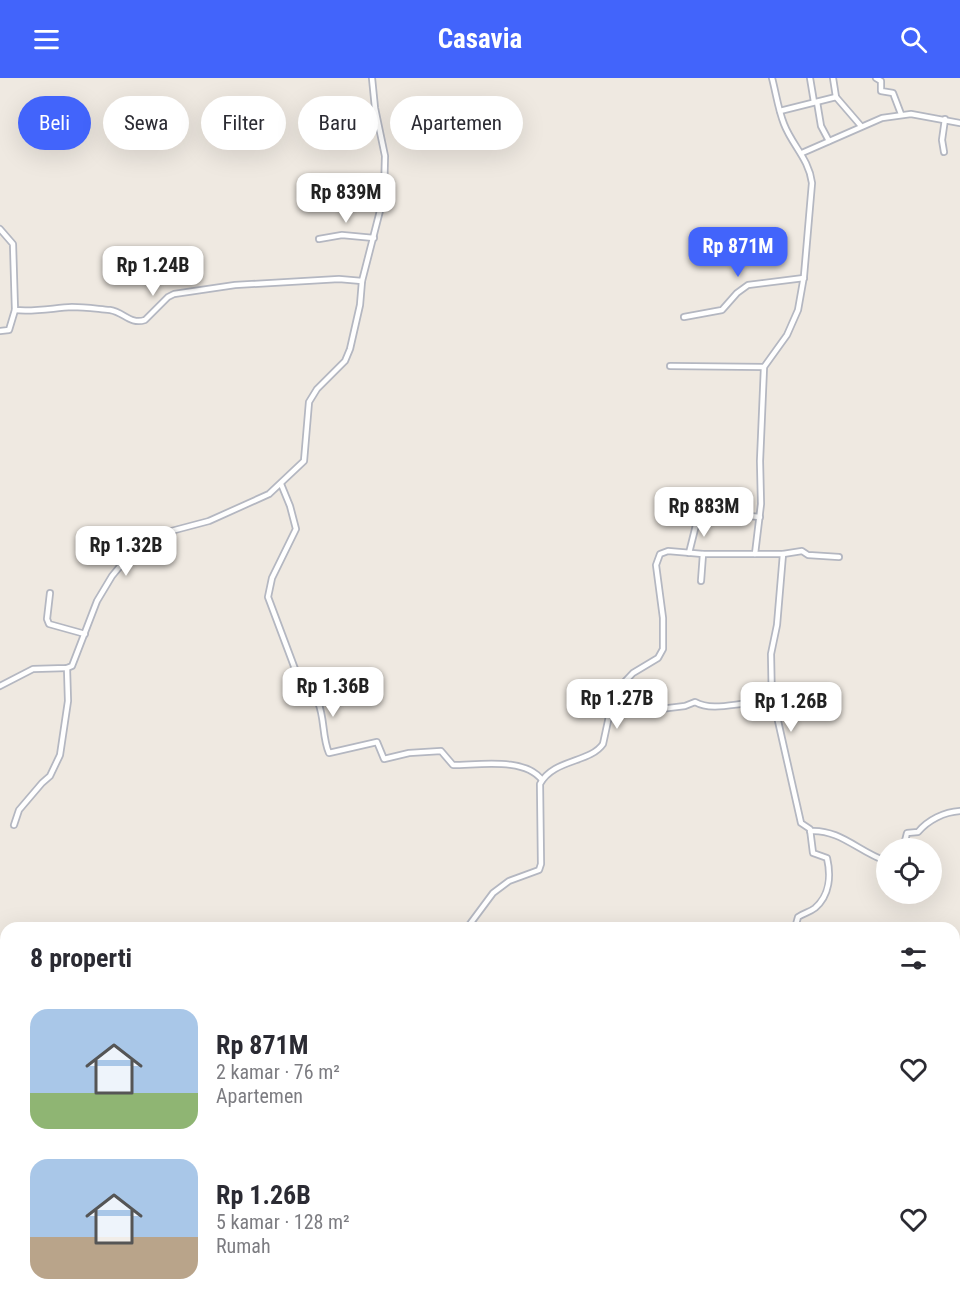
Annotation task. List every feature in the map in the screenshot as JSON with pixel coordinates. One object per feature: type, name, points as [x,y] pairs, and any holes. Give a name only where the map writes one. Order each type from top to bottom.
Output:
[{"type":"street","points":[[0,686],[33,669],[68,668],[75,662],[97,601],[112,576],[143,541],[209,521],[269,494],[304,461],[309,402],[317,389],[345,361],[350,349],[360,305],[362,281],[384,195],[386,168],[372,78]]},
{"type":"street","points":[[755,554],[760,517],[764,367],[794,323],[804,279],[812,183],[811,172],[802,153],[791,139],[780,111],[772,78]]},
{"type":"street","points":[[810,78],[821,126],[829,141]]},
{"type":"street","points":[[833,78],[836,97],[861,126]]},
{"type":"street","points":[[876,78],[882,82],[881,91],[893,93],[901,114]]},
{"type":"street","points":[[780,111],[836,97]]},
{"type":"street","points":[[802,153],[861,126],[901,114],[960,123]]},
{"type":"street","points":[[944,152],[942,140],[945,119]]},
{"type":"street","points":[[0,229],[13,244],[15,310],[9,330],[0,331]]},
{"type":"street","points":[[319,239],[342,235],[374,238]]},
{"type":"street","points":[[15,310],[74,307],[104,309],[120,312],[134,322],[140,322],[174,294],[235,285],[339,279],[362,281]]},
{"type":"street","points":[[684,317],[722,310],[736,293],[748,285],[804,279]]},
{"type":"street","points":[[670,366],[764,367]]},
{"type":"street","points":[[281,484],[296,529],[272,578],[268,597],[301,684],[314,693],[319,706],[324,742],[329,753],[377,742],[384,759],[402,754],[441,751],[453,765],[495,763],[512,765],[537,772],[542,780]]},
{"type":"street","points":[[706,512],[760,517]]},
{"type":"street","points":[[689,553],[697,521]]},
{"type":"street","points":[[471,922],[493,893],[509,881],[539,870],[541,864],[540,784],[542,780],[565,764],[598,751],[603,744],[614,693],[639,668],[658,658],[663,649],[663,618],[657,576],[658,557],[663,552],[783,554],[802,551],[808,555],[838,557]]},
{"type":"street","points":[[701,581],[702,554]]},
{"type":"street","points":[[783,554],[777,625],[771,654],[772,708],[776,712],[801,824],[808,827],[810,831],[813,852],[828,860],[829,885],[816,907],[798,917],[797,922]]},
{"type":"street","points":[[50,593],[47,619],[49,624],[85,634]]},
{"type":"street","points":[[14,825],[20,810],[50,776],[60,755],[68,701],[68,668]]},
{"type":"street","points":[[611,707],[652,710],[680,707],[695,702],[702,706],[712,707],[751,704]]},
{"type":"street","points":[[906,838],[908,833],[918,832],[923,825],[946,813],[960,811]]},
{"type":"street","points":[[810,831],[826,831],[837,835],[876,858]]}]
